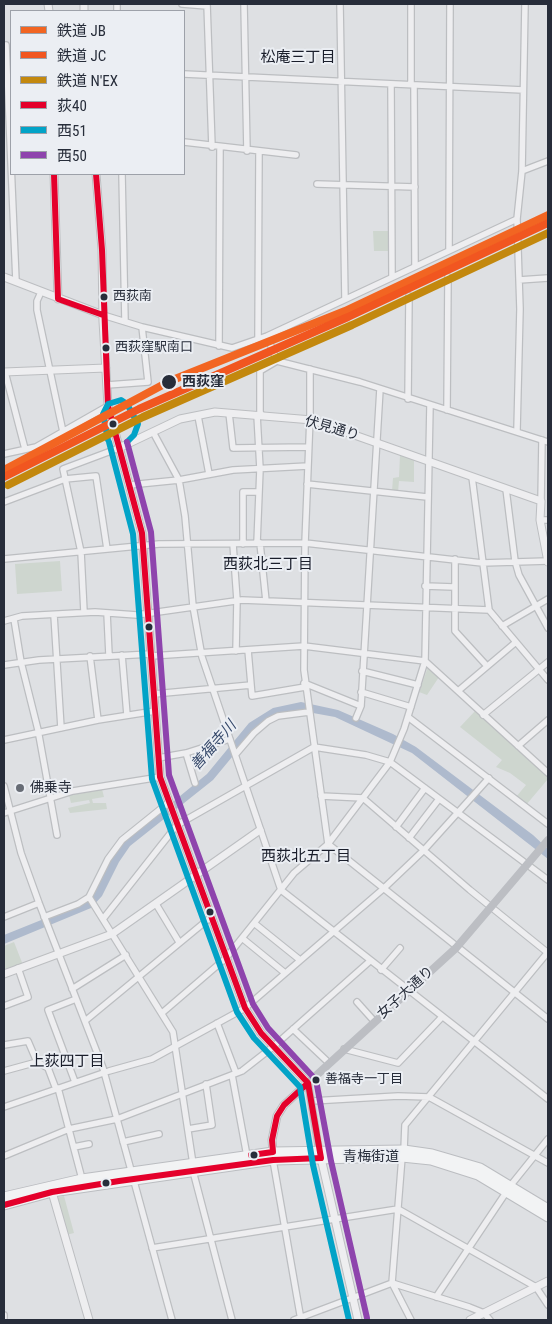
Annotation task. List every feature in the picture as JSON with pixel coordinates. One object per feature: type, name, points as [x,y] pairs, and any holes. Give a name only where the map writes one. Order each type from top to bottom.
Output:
[{"type":"main road","name":"女子大通り","points":[[308,1083],[456,948],[546,842]]},
{"type":"main road","points":[[308,1083],[320,1154]]},
{"type":"main road","name":"青梅街道","points":[[193,1168],[247,1156],[403,1154],[461,1169],[509,1188],[548,1209]]},
{"type":"main road","name":"青梅街道","points":[[4,1205],[52,1192],[132,1176],[273,1156]]},
{"type":"main road","name":"青梅街道","points":[[4,1197],[82,1179],[132,1176]]},
{"type":"main road","name":"青梅街道","points":[[509,1188],[548,1217]]},
{"type":"street","points":[[182,4],[207,5],[212,147]]},
{"type":"street","points":[[244,4],[247,151]]},
{"type":"street","points":[[340,4],[345,299]]},
{"type":"street","points":[[411,4],[415,266]]},
{"type":"street","points":[[449,250],[450,4]]},
{"type":"street","points":[[517,430],[518,218],[522,171],[525,4]]},
{"type":"street","points":[[7,45],[8,149],[16,281]]},
{"type":"street","points":[[185,74],[523,90]]},
{"type":"street","points":[[391,84],[392,277]]},
{"type":"street","points":[[185,142],[212,147],[296,155]]},
{"type":"street","points":[[219,346],[220,147]]},
{"type":"street","points":[[258,339],[259,152]]},
{"type":"street","points":[[522,171],[548,161]]},
{"type":"street","points":[[54,175],[58,299]]},
{"type":"street","points":[[96,175],[102,250],[108,406],[144,545],[160,777],[172,814],[245,1008],[257,1027],[308,1083],[284,1105],[277,1116],[272,1140],[299,1319],[392,1283],[484,1313],[490,1320]]},
{"type":"street","points":[[122,175],[124,321]]},
{"type":"street","points":[[317,184],[415,187]]},
{"type":"street","points":[[4,277],[103,315],[142,327],[232,348],[267,336],[518,218]]},
{"type":"street","points":[[447,410],[448,277]]},
{"type":"street","points":[[519,280],[548,278]]},
{"type":"street","points":[[41,292],[37,302],[37,310],[63,432]]},
{"type":"street","points":[[408,296],[408,398]]},
{"type":"street","points":[[107,384],[148,382],[142,327]]},
{"type":"street","points":[[267,336],[278,360]]},
{"type":"street","points":[[4,559],[144,545],[259,543],[305,543],[370,548],[482,563],[548,561],[540,520],[545,441],[517,430],[278,360],[260,372],[259,543],[266,601]]},
{"type":"street","points":[[25,450],[5,372],[106,368]]},
{"type":"street","points":[[310,369],[304,601],[305,685],[328,844],[456,948],[548,1019]]},
{"type":"street","points":[[356,718],[361,706],[380,389]]},
{"type":"street","points":[[162,1013],[226,958],[294,873],[328,844],[390,762],[400,740],[425,661],[430,405]]},
{"type":"street","points":[[4,454],[36,447],[108,406]]},
{"type":"street","name":"伏見通り","points":[[119,448],[180,419],[215,412],[310,420],[541,501]]},
{"type":"street","points":[[229,413],[233,448],[308,447]]},
{"type":"street","points":[[198,416],[209,474]]},
{"type":"street","points":[[152,432],[179,480],[188,544],[193,606],[201,652],[281,890],[332,932],[548,1099]]},
{"type":"street","points":[[84,612],[81,552],[64,468],[119,448]]},
{"type":"street","points":[[129,485],[179,480],[209,474],[308,466]]},
{"type":"street","points":[[4,502],[65,479],[96,476],[107,549]]},
{"type":"street","points":[[472,477],[488,610],[548,680]]},
{"type":"street","points":[[307,484],[427,497]]},
{"type":"street","points":[[506,489],[515,561],[521,582],[548,628]]},
{"type":"street","points":[[242,544],[243,492],[259,492]]},
{"type":"street","points":[[540,520],[548,520]]},
{"type":"street","points":[[233,544],[237,600],[236,651]]},
{"type":"street","points":[[455,559],[455,631],[487,666]]},
{"type":"street","points":[[426,586],[454,587]]},
{"type":"street","points":[[4,621],[84,612],[137,615],[237,600],[304,601],[454,610],[488,610]]},
{"type":"street","points":[[502,626],[548,600]]},
{"type":"street","points":[[107,612],[109,655]]},
{"type":"street","points":[[54,615],[61,728]]},
{"type":"street","points":[[14,619],[21,662],[38,732],[57,835]]},
{"type":"street","points":[[458,691],[516,642]]},
{"type":"street","points":[[4,665],[90,656],[151,655],[304,646],[425,661],[548,773]]},
{"type":"street","points":[[248,650],[252,696],[305,685],[361,706]]},
{"type":"street","points":[[122,655],[127,715]]},
{"type":"street","points":[[90,656],[98,720]]},
{"type":"street","points":[[483,715],[548,662]]},
{"type":"street","points":[[362,671],[418,685]]},
{"type":"street","points":[[154,694],[251,685]]},
{"type":"street","points":[[361,692],[411,708]]},
{"type":"street","points":[[235,753],[268,721],[278,716],[308,709]]},
{"type":"street","points":[[4,740],[98,720],[155,711]]},
{"type":"street","points":[[408,717],[548,824]]},
{"type":"street","points":[[518,746],[548,720]]},
{"type":"street","points":[[158,758],[231,742]]},
{"type":"street","points":[[103,919],[177,825],[314,747],[366,755],[390,762],[548,880]]},
{"type":"street","points":[[186,753],[196,783]]},
{"type":"street","points":[[7,812],[50,797],[81,789],[160,777]]},
{"type":"street","points":[[4,1107],[105,1072],[152,1060],[245,1008],[383,889],[424,850],[489,778]]},
{"type":"street","points":[[4,786],[7,812],[39,904],[105,1072],[172,1320]]},
{"type":"street","points":[[396,827],[425,788]]},
{"type":"street","points":[[321,796],[363,798],[548,953],[405,1125],[392,1283],[411,1320]]},
{"type":"street","points":[[409,838],[440,799]]},
{"type":"street","points":[[45,918],[90,897],[108,859],[122,840],[169,803]]},
{"type":"street","points":[[4,974],[112,934],[260,830]]},
{"type":"street","points":[[90,897],[173,1032],[193,1168],[232,1320]]},
{"type":"street","points":[[4,916],[39,904]]},
{"type":"street","points":[[156,904],[179,942]]},
{"type":"street","points":[[85,1021],[211,917]]},
{"type":"street","points":[[254,923],[300,960]]},
{"type":"street","points":[[242,938],[285,973]]},
{"type":"street","points":[[381,970],[400,948]]},
{"type":"street","points":[[72,990],[126,955]]},
{"type":"street","points":[[4,1156],[68,1129],[118,1118],[234,1074],[274,1046],[370,961]]},
{"type":"street","points":[[4,1006],[28,997],[18,968]]},
{"type":"street","points":[[76,999],[48,1010],[76,1082]]},
{"type":"street","points":[[357,1002],[374,1021]]},
{"type":"street","points":[[344,1049],[398,1063],[442,1017]]},
{"type":"street","points":[[217,1023],[234,1074],[247,1156]]},
{"type":"street","points":[[293,1029],[329,1063]]},
{"type":"street","points":[[4,1045],[28,1040],[37,1062],[48,1068],[57,1089],[82,1179]]},
{"type":"street","points":[[4,1071],[37,1062]]},
{"type":"street","points":[[188,1128],[212,1125],[206,1084]]},
{"type":"street","points":[[312,1101],[398,1096],[430,1097],[548,1163]]},
{"type":"street","points":[[123,1142],[159,1134]]},
{"type":"street","points":[[436,1297],[509,1188],[548,1139]]},
{"type":"street","points":[[74,1147],[89,1144]]},
{"type":"street","points":[[320,1154],[358,1320]]},
{"type":"street","points":[[52,1192],[90,1320]]},
{"type":"street","points":[[152,1248],[398,1209],[536,1287],[548,1305]]},
{"type":"street","points":[[470,1320],[548,1281]]},
{"type":"shaded area","points":[[373,231],[390,231],[390,251],[374,251]]},
{"type":"shaded area","points":[[400,455],[414,459],[414,482],[399,481],[398,492],[392,491],[393,478],[399,477]]},
{"type":"shaded area","points":[[60,561],[62,591],[17,594],[15,564]]},
{"type":"shaded area","points":[[428,667],[439,677],[427,695],[419,692]]},
{"type":"shaded area","points":[[476,710],[548,775],[548,779],[526,805],[516,797],[526,785],[510,773],[496,767],[502,760],[460,727]]},
{"type":"shaded area","points":[[102,789],[104,797],[92,799],[93,803],[106,803],[107,809],[70,813],[68,808],[90,803],[89,800],[71,803],[69,795]]},
{"type":"shaded area","points":[[14,942],[23,965],[4,972],[4,946]]},
{"type":"shaded area","points":[[64,1196],[74,1233],[66,1235],[56,1198]]},
{"type":"water","points":[[301,702],[338,710],[393,734],[416,747],[533,835],[548,849],[548,859],[412,753],[335,717],[302,711],[288,712],[277,715],[256,728],[213,780],[130,846],[119,862],[102,896],[91,908],[4,944],[4,935],[86,902],[111,858],[125,841],[207,774],[249,723],[273,708]]},
{"type":"rail line","name":"JB","points":[[4,470],[170,381],[345,311],[548,215]]},
{"type":"rail line","name":"JC","points":[[4,477],[139,409],[348,317],[548,223]]},
{"type":"rail line","name":"N'EX","points":[[8,485],[143,417],[352,325],[548,233]]},
{"type":"transit line","name":"荻40","points":[[54,175],[58,299],[103,315]]},
{"type":"transit line","name":"荻40","points":[[4,1205],[52,1192],[119,1181],[273,1160],[321,1158],[308,1083],[261,1033],[245,1008],[160,777],[142,533],[108,406],[102,250],[96,175]]},
{"type":"transit line","name":"西51","points":[[108,440],[103,414],[108,404],[121,400],[127,404],[138,424],[134,435],[127,442]]},
{"type":"transit line","name":"西51","points":[[109,442],[133,534],[152,779],[237,1012],[254,1038],[300,1087],[313,1165],[349,1320]]},
{"type":"transit line","name":"西50","points":[[127,442],[151,532],[169,775],[253,1004],[268,1028],[316,1080],[331,1161],[367,1318]]},
{"type":"transit line","name":"荻40","points":[[251,1155],[273,1152],[272,1140],[277,1116],[284,1105],[308,1083]]},
{"type":"place","name":"西荻南","points":[[104,297]]},
{"type":"place","name":"西荻窪駅南口","points":[[106,348]]},
{"type":"place","name":"西荻窪","points":[[169,382]]},
{"type":"place","name":"佛乗寺","points":[[20,788]]},
{"type":"place","name":"善福寺一丁目","points":[[316,1080]]},
{"type":"district","name":"松庵三丁目","points":[[298,58]]},
{"type":"district","name":"西荻北三丁目","points":[[268,565]]},
{"type":"district","name":"西荻北五丁目","points":[[306,857]]},
{"type":"district","name":"上荻四丁目","points":[[67,1062]]},
{"type":"water label","name":"善福寺川","points":[[214,746]]}]
